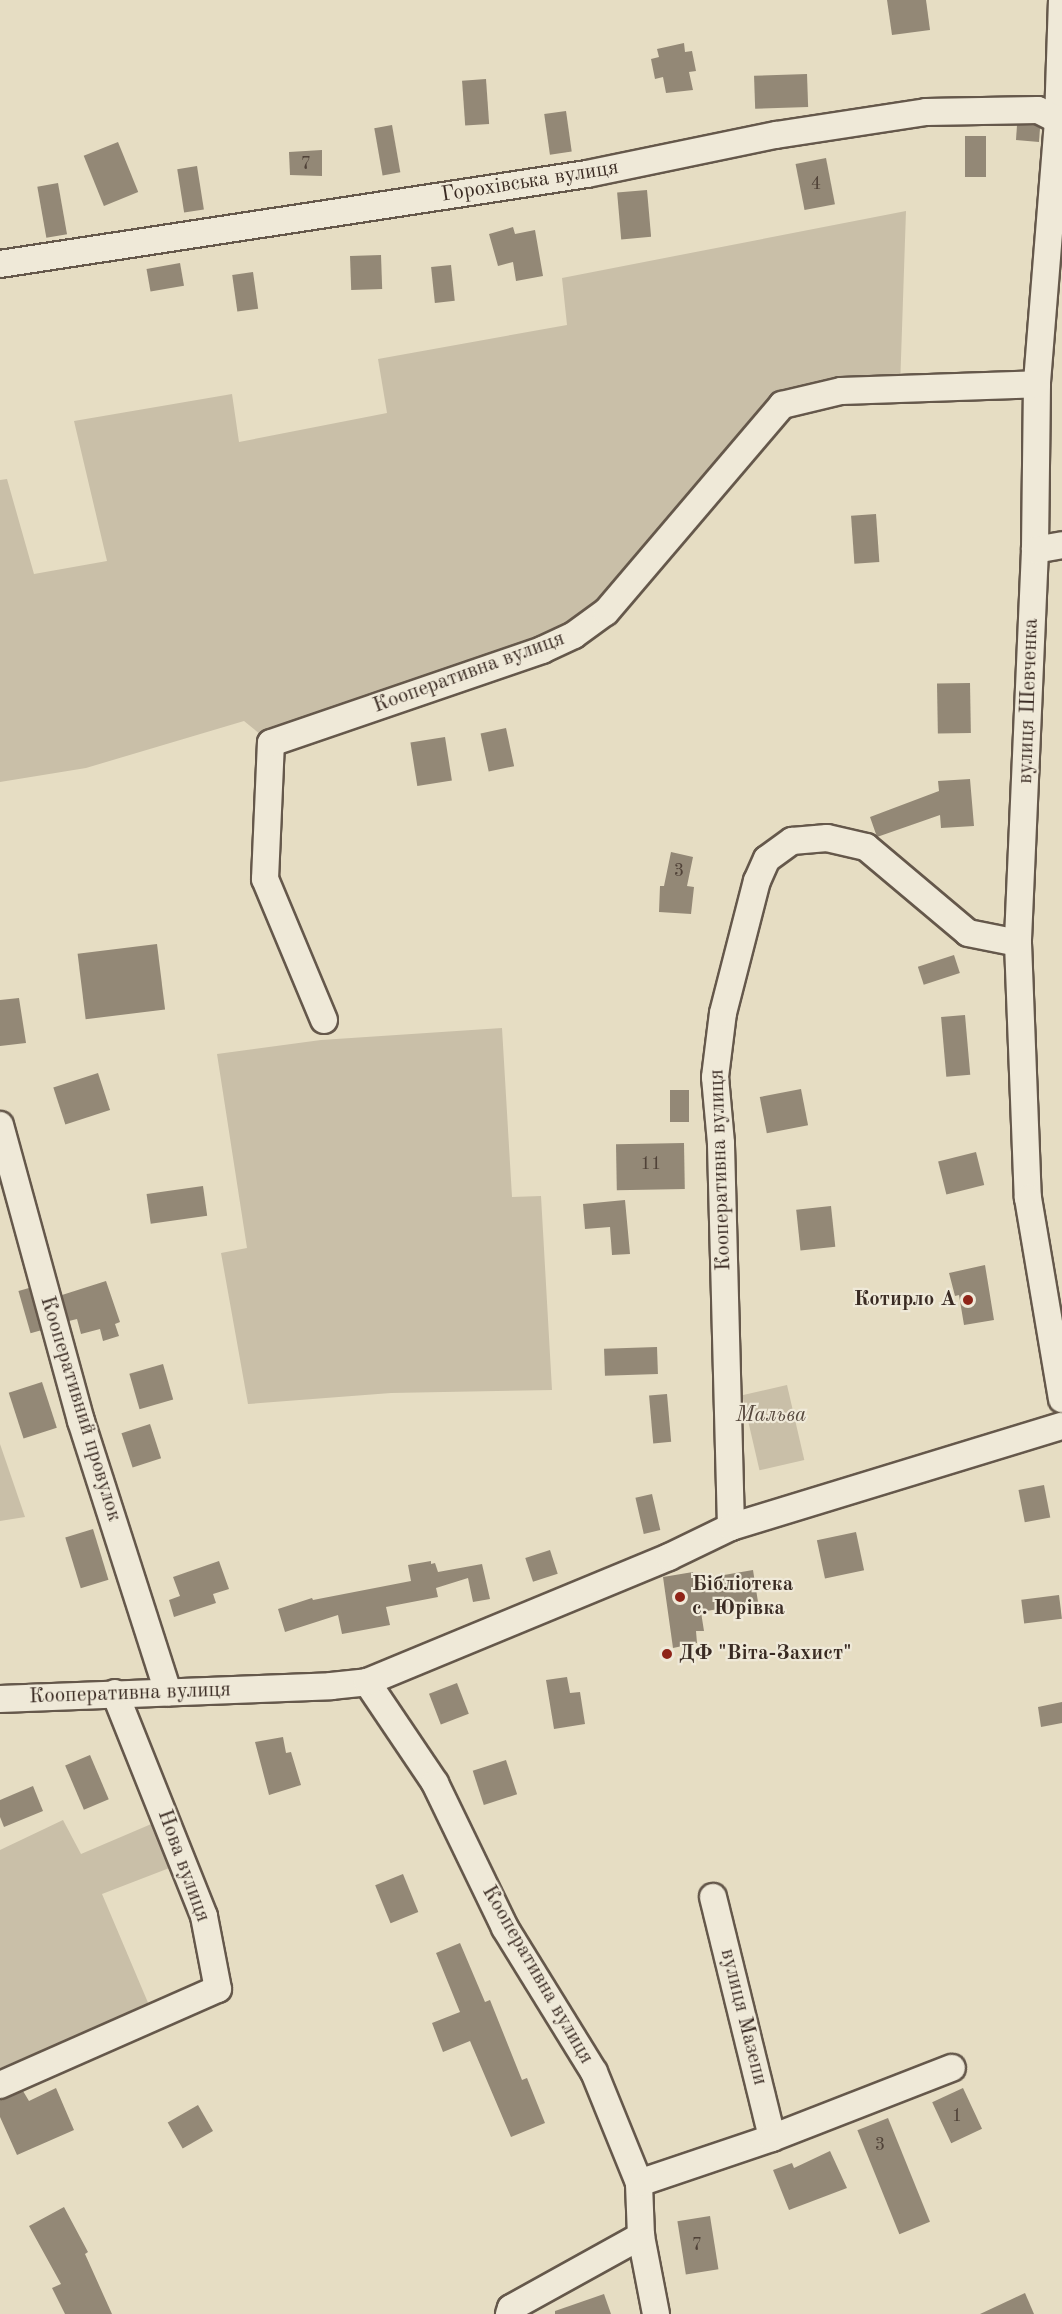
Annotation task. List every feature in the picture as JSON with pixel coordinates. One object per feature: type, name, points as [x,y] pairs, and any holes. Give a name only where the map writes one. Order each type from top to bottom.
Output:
[{"type":"street","name":"вулиця Шевченка","points":[[1062,0],[1060,122],[1037,384],[1035,550],[1018,943],[1028,1198],[1059,1361],[1062,1399]]},
{"type":"street","name":"Горохівська вулиця","points":[[0,264],[587,174],[776,135],[926,112],[1038,110],[1060,122]]},
{"type":"street","name":"Кооперативна вулиця","points":[[324,1020],[265,879],[271,743],[542,650],[574,636],[606,612],[783,405],[841,391],[1037,384]]},
{"type":"street","points":[[1035,550],[1062,544]]},
{"type":"street","name":"Кооперативна вулиця","points":[[731,1527],[721,1143],[715,1077],[723,1013],[758,881],[767,859],[792,842],[828,838],[866,847],[968,933],[1018,943]]},
{"type":"street","name":"Кооперативний провулок","points":[[0,1125],[81,1421],[168,1692]]},
{"type":"street","name":"Кооперативна вулиця","points":[[0,1699],[332,1686],[367,1682],[669,1557],[731,1527],[1062,1426]]},
{"type":"street","name":"Кооперативна вулиця","points":[[367,1682],[435,1782],[505,1928],[594,2072],[639,2183]]},
{"type":"street","name":"Нова вулиця","points":[[0,2085],[218,1989],[204,1916],[116,1693]]},
{"type":"street","name":"вулиця Мазепи","points":[[713,1897],[772,2138]]},
{"type":"street","points":[[656,2314],[641,2236],[639,2183],[772,2138],[951,2068]]},
{"type":"street","points":[[509,2314],[511,2308],[641,2236]]},
{"type":"green space","points":[[906,211],[900,388],[782,405],[606,612],[271,743],[244,721],[86,768],[0,782],[0,480],[7,479],[34,574],[107,561],[74,421],[232,394],[239,442],[387,413],[378,359],[567,325],[562,278]]},
{"type":"green space","points":[[502,1028],[512,1197],[541,1196],[552,1390],[391,1393],[248,1404],[221,1253],[247,1248],[217,1054],[321,1040]]},
{"type":"green space","name":"Мальва","points":[[787,1385],[804,1460],[760,1470],[742,1395]]},
{"type":"green space","points":[[0,1444],[25,1517],[0,1521]]},
{"type":"green space","points":[[63,1820],[81,1854],[156,1822],[172,1867],[102,1894],[149,2005],[0,2068],[0,1850]]},
{"type":"building","points":[[887,0],[926,0],[930,30],[892,35]]},
{"type":"building","points":[[684,43],[685,52],[692,51],[696,71],[689,72],[693,90],[666,93],[663,77],[655,79],[651,59],[659,57],[657,49]]},
{"type":"building","points":[[807,74],[808,107],[755,109],[754,76]]},
{"type":"building","points":[[486,79],[489,124],[465,126],[462,81]]},
{"type":"building","points":[[566,111],[572,152],[550,155],[544,114]]},
{"type":"building","points":[[392,125],[400,172],[383,175],[374,128]]},
{"type":"building","points":[[1017,125],[1035,125],[1040,128],[1039,142],[1016,140]]},
{"type":"building","points":[[965,136],[986,136],[986,177],[965,177]]},
{"type":"building","points":[[118,142],[138,192],[104,206],[84,156]]},
{"type":"building","points":[[322,150],[322,176],[290,175],[289,152]]},
{"type":"building","points":[[826,158],[835,204],[805,210],[796,164]]},
{"type":"building","points":[[197,166],[204,209],[184,213],[177,169]]},
{"type":"building","points":[[58,183],[67,234],[46,238],[37,187]]},
{"type":"building","points":[[647,190],[651,237],[621,239],[617,193]]},
{"type":"building","points":[[513,227],[515,234],[535,230],[543,276],[516,281],[513,262],[498,266],[489,234]]},
{"type":"building","points":[[381,255],[382,289],[351,290],[350,256]]},
{"type":"building","points":[[180,263],[184,286],[151,292],[147,269]]},
{"type":"building","points":[[451,265],[455,301],[435,303],[431,267]]},
{"type":"building","points":[[253,272],[258,309],[237,312],[232,275]]},
{"type":"building","points":[[876,514],[879,562],[854,564],[851,516]]},
{"type":"building","points":[[970,683],[971,733],[938,734],[937,684]]},
{"type":"building","points":[[506,728],[514,766],[489,772],[481,733]]},
{"type":"building","points":[[445,737],[452,780],[417,786],[410,742]]},
{"type":"building","points":[[970,779],[974,826],[941,828],[940,815],[877,837],[870,817],[939,791],[938,781]]},
{"type":"building","points":[[671,852],[693,857],[687,886],[694,887],[691,914],[659,912],[660,886],[664,886]]},
{"type":"building","points":[[157,944],[165,1010],[86,1019],[78,954]]},
{"type":"building","points":[[954,955],[960,973],[924,985],[918,967]]},
{"type":"building","points":[[19,998],[26,1043],[0,1046],[0,1000]]},
{"type":"building","points":[[965,1015],[970,1075],[946,1077],[941,1017]]},
{"type":"building","points":[[98,1073],[110,1110],[65,1125],[53,1088]]},
{"type":"building","points":[[801,1089],[808,1125],[767,1133],[760,1097]]},
{"type":"building","points":[[670,1090],[689,1090],[689,1122],[670,1122]]},
{"type":"building","points":[[684,1143],[685,1189],[617,1190],[616,1144]]},
{"type":"building","points":[[976,1152],[984,1185],[946,1194],[938,1161]]},
{"type":"building","points":[[203,1186],[207,1216],[151,1224],[147,1194]]},
{"type":"building","points":[[625,1200],[630,1254],[612,1255],[610,1227],[585,1229],[583,1204]]},
{"type":"building","points":[[831,1206],[835,1247],[800,1250],[796,1210]]},
{"type":"building","points":[[985,1265],[994,1320],[964,1325],[959,1295],[955,1296],[949,1273]]},
{"type":"building","points":[[106,1281],[120,1322],[115,1324],[119,1336],[103,1341],[100,1329],[81,1334],[77,1319],[69,1321],[62,1295]]},
{"type":"building","points":[[29,1288],[41,1330],[31,1333],[18,1291]]},
{"type":"building","points":[[657,1347],[658,1374],[605,1376],[604,1349]]},
{"type":"building","points":[[163,1364],[173,1400],[140,1409],[129,1374]]},
{"type":"building","points":[[42,1382],[57,1428],[24,1438],[9,1393]]},
{"type":"building","points":[[667,1394],[671,1442],[653,1443],[649,1396]]},
{"type":"building","points":[[150,1424],[161,1458],[133,1468],[121,1433]]},
{"type":"building","points":[[1044,1485],[1050,1517],[1025,1522],[1018,1490]]},
{"type":"building","points":[[652,1494],[660,1530],[644,1534],[635,1498]]},
{"type":"building","points":[[93,1529],[108,1580],[81,1588],[65,1537]]},
{"type":"building","points":[[856,1532],[864,1570],[825,1578],[817,1540]]},
{"type":"building","points":[[550,1550],[558,1574],[533,1582],[525,1558]]},
{"type":"building","points":[[219,1561],[229,1589],[213,1594],[216,1603],[174,1617],[169,1600],[180,1596],[173,1577]]},
{"type":"building","points":[[431,1561],[431,1564],[435,1563],[438,1572],[482,1564],[490,1599],[473,1602],[468,1578],[436,1588],[438,1597],[386,1607],[390,1625],[342,1634],[338,1615],[285,1632],[278,1609],[312,1598],[313,1600],[411,1581],[408,1565]]},
{"type":"building","points":[[753,1570],[758,1602],[701,1612],[704,1631],[696,1631],[697,1643],[673,1648],[663,1577],[693,1572],[695,1580]]},
{"type":"building","points":[[1059,1595],[1062,1619],[1024,1623],[1021,1600]]},
{"type":"building","points":[[567,1677],[570,1693],[580,1692],[585,1724],[554,1729],[546,1680]]},
{"type":"building","points":[[457,1683],[469,1714],[441,1725],[429,1694]]},
{"type":"building","points":[[1062,1702],[1062,1723],[1041,1727],[1038,1707]]},
{"type":"building","points":[[283,1737],[286,1753],[291,1752],[301,1785],[269,1795],[255,1742]]},
{"type":"building","points":[[90,1755],[109,1799],[84,1810],[65,1766]]},
{"type":"building","points":[[506,1760],[517,1794],[484,1805],[473,1771]]},
{"type":"building","points":[[33,1786],[43,1811],[4,1827],[0,1817],[0,1800]]},
{"type":"building","points":[[403,1874],[418,1912],[391,1923],[375,1885]]},
{"type":"building","points":[[460,1943],[485,2002],[490,2000],[522,2080],[527,2078],[545,2123],[511,2137],[470,2041],[443,2052],[432,2023],[460,2012],[436,1953]]},
{"type":"building","points":[[56,2088],[74,2130],[17,2155],[0,2117],[0,2100],[23,2091],[29,2101]]},
{"type":"building","points":[[963,2088],[982,2129],[951,2143],[932,2102]]},
{"type":"building","points":[[198,2105],[213,2131],[183,2148],[168,2122]]},
{"type":"building","points":[[888,2118],[930,2222],[899,2234],[857,2130]]},
{"type":"building","points":[[830,2151],[847,2188],[789,2210],[773,2170],[792,2163],[794,2168]]},
{"type":"building","points":[[64,2207],[88,2252],[85,2254],[112,2314],[65,2314],[52,2288],[61,2284],[29,2226]]},
{"type":"building","points":[[710,2216],[718,2269],[686,2274],[677,2221]]},
{"type":"building","points":[[1025,2293],[1034,2314],[980,2314]]},
{"type":"building","points":[[604,2294],[611,2314],[555,2314],[555,2311]]},
{"type":"place","name":"Котирло А","points":[[968,1300]]},
{"type":"place","name":"Бібліотека с. Юрівка","points":[[680,1597]]},
{"type":"place","name":"ДФ \"Віта-Захист\"","points":[[667,1654]]}]
